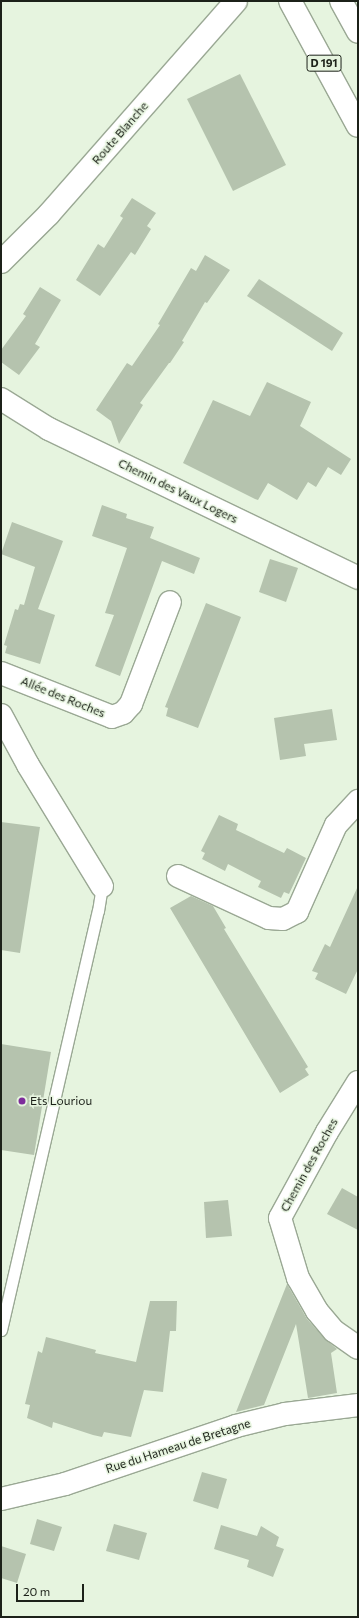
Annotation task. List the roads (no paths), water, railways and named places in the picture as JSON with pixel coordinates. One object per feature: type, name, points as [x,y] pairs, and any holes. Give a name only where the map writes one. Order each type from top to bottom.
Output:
[{"type":"street","name":"Route Blanche","points":[[1,262],[49,214],[236,1]]},
{"type":"street","name":"D 191","points":[[290,1],[358,126]]},
{"type":"street","points":[[341,1],[358,32]]},
{"type":"street","name":"Chemin des Vaux Logers","points":[[1,399],[49,429],[358,578]]},
{"type":"street","name":"Allée des Roches","points":[[1,673],[112,717],[123,713],[131,704],[170,602]]},
{"type":"street","points":[[1,715],[28,765],[102,886]]},
{"type":"street","points":[[178,876],[269,918],[283,919],[297,912],[336,826],[358,801]]},
{"type":"street","name":"Chemin des Roches","points":[[358,1082],[326,1132],[280,1218],[298,1278],[317,1311],[334,1330],[358,1348]]},
{"type":"street","name":"Rue du Hameau de Bretagne","points":[[1,1499],[65,1484],[236,1426],[285,1414],[358,1405]]},
{"type":"lane","points":[[1,1330],[98,911],[102,886]]},
{"type":"place","name":"Ets Louriou","points":[[22,1101]]}]
